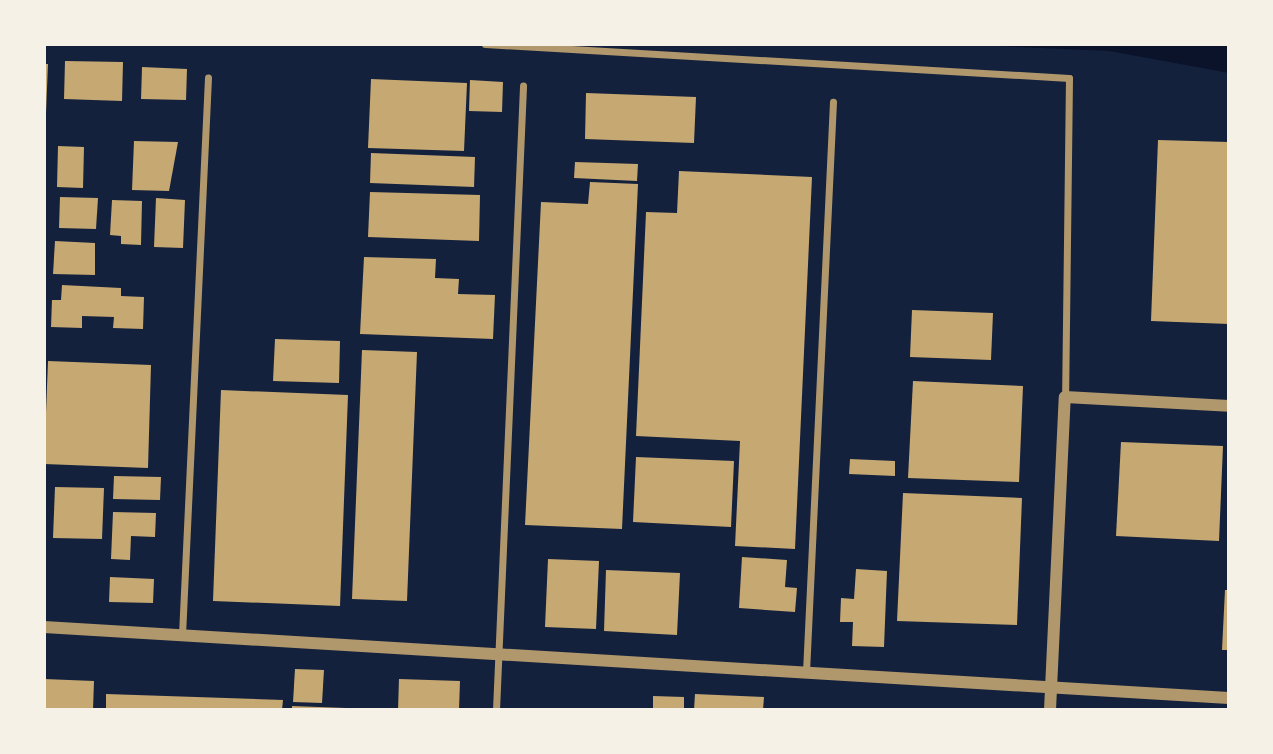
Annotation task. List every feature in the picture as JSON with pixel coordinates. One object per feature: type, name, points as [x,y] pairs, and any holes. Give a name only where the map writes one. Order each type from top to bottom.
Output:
[{"type":"street","points":[[485,44],[1069,78],[1065,397],[1050,710]]},
{"type":"street","points":[[182,635],[208,78]]},
{"type":"street","points":[[496,710],[523,86]]},
{"type":"street","points":[[806,673],[833,102]]},
{"type":"street","points":[[1065,397],[1229,406]]},
{"type":"street","points":[[44,627],[1229,698]]},
{"type":"water","points":[[951,44],[1229,44],[1229,73],[1109,51]]},
{"type":"building","points":[[65,61],[123,62],[122,101],[64,99]]},
{"type":"building","points":[[44,64],[48,64],[46,113],[44,113]]},
{"type":"building","points":[[142,67],[187,69],[186,100],[141,99]]},
{"type":"building","points":[[371,79],[467,83],[464,151],[368,148]]},
{"type":"building","points":[[470,80],[503,82],[502,112],[469,111]]},
{"type":"building","points":[[586,93],[696,97],[694,143],[585,139]]},
{"type":"building","points":[[1158,140],[1229,142],[1229,324],[1151,321]]},
{"type":"building","points":[[134,141],[178,142],[169,191],[132,190]]},
{"type":"building","points":[[58,146],[84,147],[83,188],[57,187]]},
{"type":"building","points":[[371,153],[475,157],[474,187],[370,183]]},
{"type":"building","points":[[575,162],[638,164],[637,181],[574,178]]},
{"type":"building","points":[[679,171],[812,177],[795,549],[735,546],[740,441],[636,436],[646,212],[677,213]]},
{"type":"building","points":[[590,182],[638,184],[622,529],[525,525],[541,202],[588,204]]},
{"type":"building","points":[[370,192],[480,195],[479,241],[368,237]]},
{"type":"building","points":[[60,197],[98,198],[96,229],[59,228]]},
{"type":"building","points":[[156,198],[185,200],[183,248],[154,247]]},
{"type":"building","points":[[112,200],[142,201],[141,245],[121,244],[121,236],[110,235]]},
{"type":"building","points":[[55,241],[95,243],[95,275],[53,274]]},
{"type":"building","points":[[364,257],[436,259],[435,278],[459,279],[458,294],[495,295],[493,339],[360,334]]},
{"type":"building","points":[[62,285],[121,288],[121,296],[144,297],[143,329],[113,328],[114,317],[82,316],[82,328],[51,327],[52,300],[61,300]]},
{"type":"building","points":[[912,310],[993,313],[991,360],[910,357]]},
{"type":"building","points":[[275,339],[340,341],[339,383],[273,381]]},
{"type":"building","points":[[362,350],[417,352],[407,601],[352,599]]},
{"type":"building","points":[[48,361],[151,365],[148,468],[44,464]]},
{"type":"building","points":[[913,381],[1023,386],[1019,482],[908,478]]},
{"type":"building","points":[[221,390],[348,395],[340,606],[213,601]]},
{"type":"building","points":[[1121,442],[1223,446],[1219,541],[1116,536]]},
{"type":"building","points":[[636,457],[734,461],[731,527],[633,522]]},
{"type":"building","points":[[850,459],[895,461],[895,476],[849,474]]},
{"type":"building","points":[[114,476],[161,477],[160,500],[113,499]]},
{"type":"building","points":[[55,487],[104,488],[102,539],[53,538]]},
{"type":"building","points":[[903,493],[1022,498],[1017,625],[897,621]]},
{"type":"building","points":[[113,512],[156,513],[155,537],[131,536],[130,560],[111,559]]},
{"type":"building","points":[[742,557],[787,560],[785,587],[797,588],[795,612],[739,608]]},
{"type":"building","points":[[548,559],[599,561],[596,629],[545,627]]},
{"type":"building","points":[[856,569],[887,571],[884,647],[852,646],[853,622],[840,622],[841,598],[854,599]]},
{"type":"building","points":[[606,570],[680,573],[677,635],[604,631]]},
{"type":"building","points":[[110,577],[154,579],[153,603],[109,602]]},
{"type":"building","points":[[1225,590],[1229,590],[1229,650],[1222,650]]},
{"type":"building","points":[[295,669],[324,670],[322,703],[293,702]]},
{"type":"building","points":[[44,679],[94,681],[93,710],[44,710]]},
{"type":"building","points":[[399,679],[460,681],[459,710],[398,710]]},
{"type":"building","points":[[106,694],[283,700],[282,710],[106,710]]},
{"type":"building","points":[[695,694],[764,697],[763,710],[694,710]]},
{"type":"building","points":[[653,696],[684,697],[684,710],[653,710]]},
{"type":"building","points":[[292,706],[346,708],[346,710],[292,710]]}]
